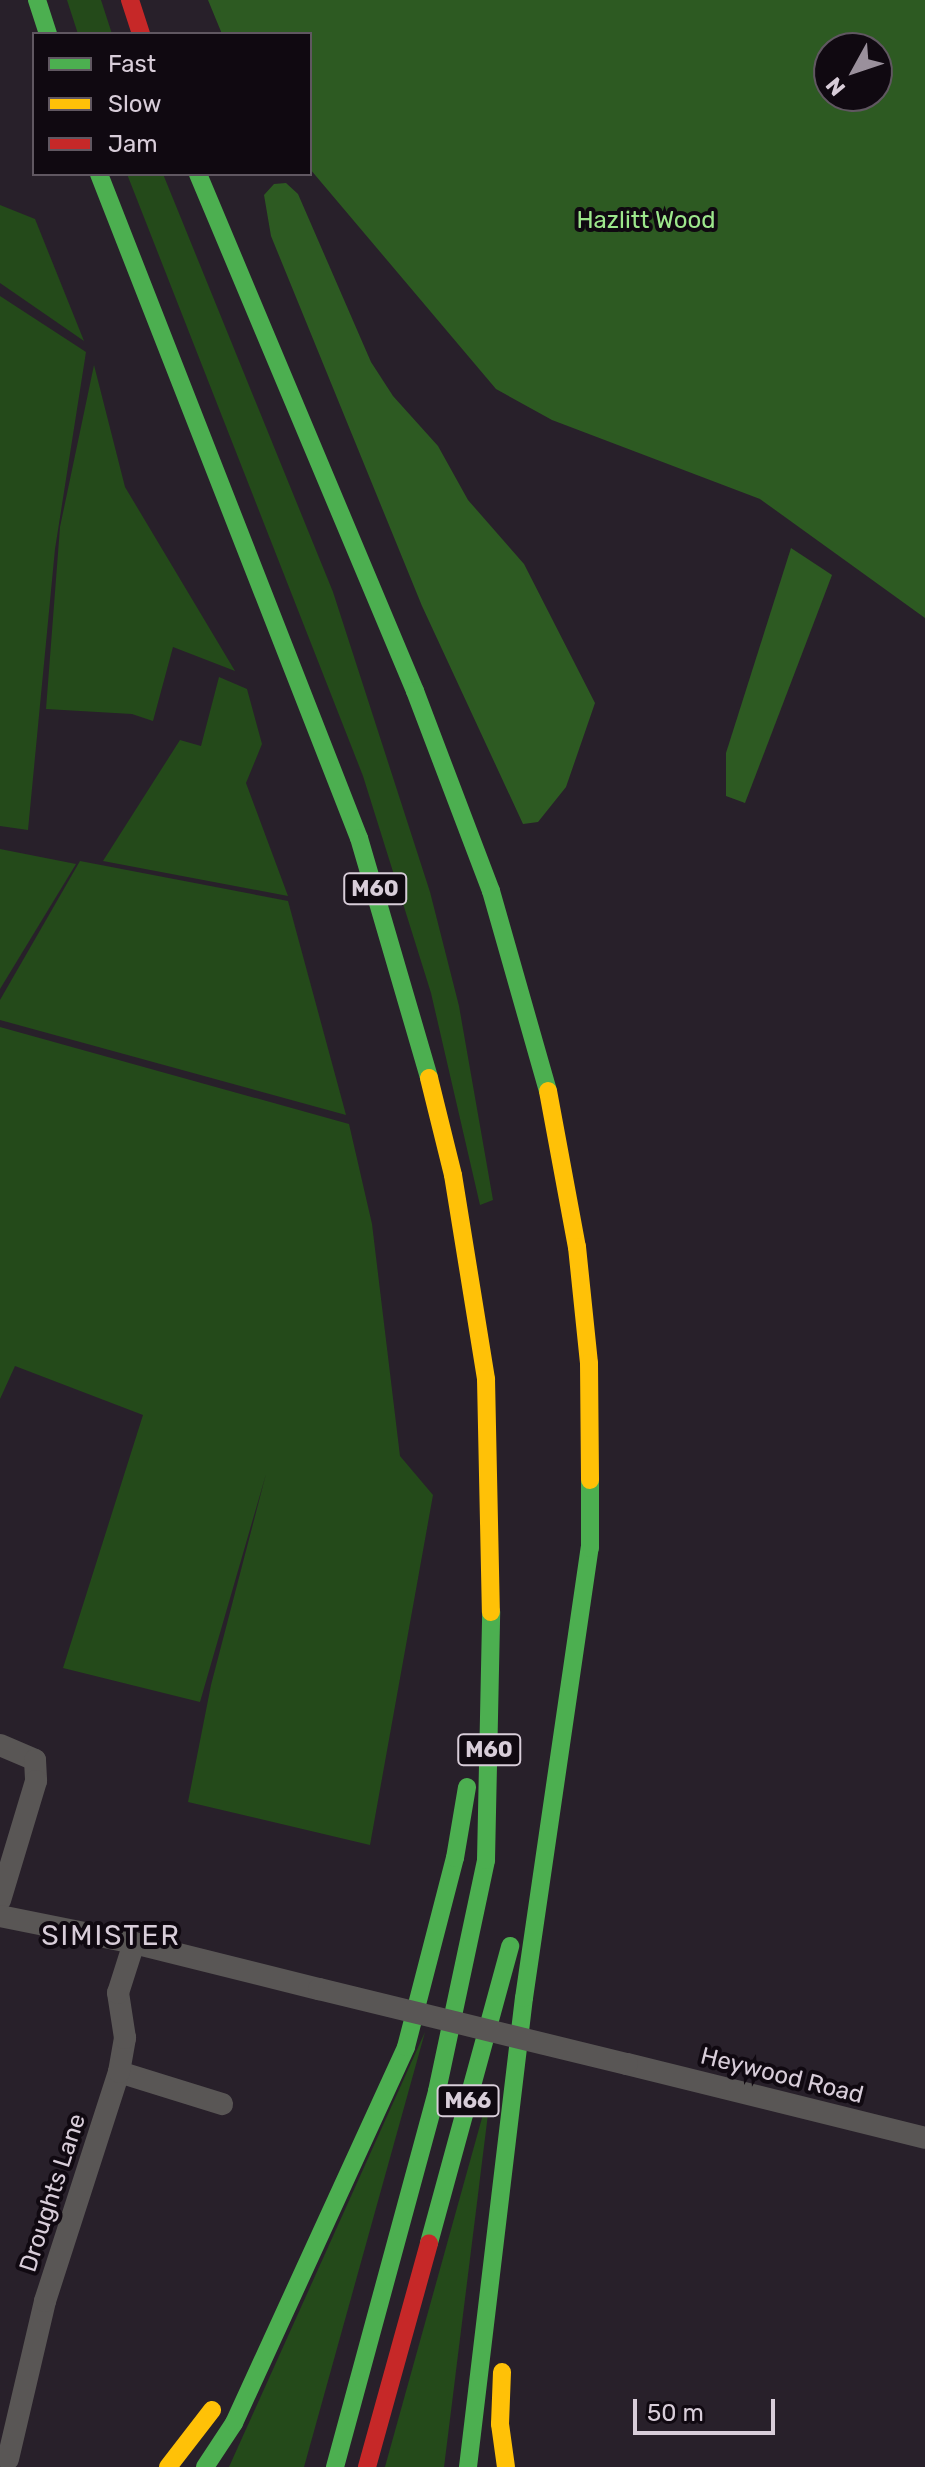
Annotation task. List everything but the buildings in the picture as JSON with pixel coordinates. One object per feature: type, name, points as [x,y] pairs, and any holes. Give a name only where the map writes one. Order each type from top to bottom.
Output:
[{"type":"highway","points":[[37,0],[47,32]]},
{"type":"highway","points":[[130,0],[140,32]]},
{"type":"highway","name":"M60","points":[[100,176],[315,720],[409,1000],[453,1175],[486,1379],[492,1641],[486,1860]]},
{"type":"highway","points":[[199,176],[415,691],[491,891],[545,1077],[577,1247],[593,1445],[590,1548],[567,1734],[515,2068],[468,2467]]},
{"type":"highway","points":[[205,2467],[234,2423],[406,2047],[429,1968],[455,1858],[492,1641]]},
{"type":"highway","name":"M66","points":[[367,2467],[567,1734]]},
{"type":"highway","name":"M66","points":[[335,2467],[437,2091],[486,1860]]},
{"type":"highway","points":[[506,2467],[500,2424],[515,2068]]},
{"type":"highway","points":[[241,2359],[292,2262],[362,2147]]},
{"type":"highway","points":[[168,2467],[220,2397]]},
{"type":"street","points":[[0,1745],[35,1760],[36,1781],[0,1900]]},
{"type":"street","name":"Heywood Road","points":[[0,1916],[134,1943],[925,2138]]},
{"type":"street","name":"Droughts Lane","points":[[8,2459],[45,2301],[119,2072],[125,2038],[118,1993],[134,1943]]},
{"type":"street","points":[[119,2072],[222,2104]]},
{"type":"green space","points":[[67,0],[101,0],[111,32],[77,32]]},
{"type":"green space","name":"Hazlitt Wood","points":[[208,0],[925,0],[925,618],[760,499],[552,420],[496,389],[312,171],[312,32],[221,32]]},
{"type":"green space","points":[[128,176],[164,176],[333,592],[430,892],[459,1006],[493,1200],[480,1205],[431,993],[363,776]]},
{"type":"green space","points":[[286,183],[298,194],[371,362],[393,396],[438,446],[468,500],[524,564],[595,703],[566,787],[538,822],[523,824],[422,606],[271,236],[264,195],[274,184]]},
{"type":"green space","points":[[0,205],[35,219],[84,341],[0,283]]},
{"type":"green space","points":[[0,296],[86,352],[55,549],[28,830],[0,826]]},
{"type":"green space","points":[[94,365],[125,487],[235,671],[173,647],[153,721],[132,714],[46,709],[60,527]]},
{"type":"green space","points":[[791,548],[832,575],[745,803],[726,796],[726,753]]},
{"type":"green space","points":[[219,677],[247,689],[262,744],[246,783],[288,896],[103,861],[180,740],[201,746]]},
{"type":"green space","points":[[0,849],[76,864],[0,989]]},
{"type":"green space","points":[[80,861],[288,901],[346,1115],[0,1020],[0,1000]]},
{"type":"green space","points":[[0,1027],[349,1124],[372,1224],[400,1456],[433,1495],[370,1845],[188,1802],[211,1685],[266,1474],[200,1702],[63,1668],[143,1415],[15,1366],[0,1399]]},
{"type":"green space","points":[[425,2032],[304,2467],[229,2467]]},
{"type":"green space","points":[[492,2082],[444,2467],[385,2467]]},
{"type":"traffic: fast","points":[[37,0],[47,32]]},
{"type":"traffic: fast","points":[[100,176],[359,838],[429,1078]]},
{"type":"traffic: fast","points":[[199,176],[415,691],[491,891],[548,1091]]},
{"type":"traffic: fast","points":[[468,2467],[524,1998],[590,1548],[590,1480]]},
{"type":"traffic: fast","points":[[335,2467],[437,2091],[486,1860],[491,1612]]},
{"type":"traffic: fast","points":[[205,2467],[234,2423],[406,2047],[455,1858],[467,1787]]},
{"type":"traffic: fast","points":[[429,2243],[510,1946]]},
{"type":"traffic: slow","points":[[429,1078],[453,1175],[486,1379],[491,1612]]},
{"type":"traffic: slow","points":[[548,1091],[577,1247],[589,1363],[590,1480]]},
{"type":"traffic: slow","points":[[502,2372],[500,2424],[506,2467]]},
{"type":"traffic: slow","points":[[168,2467],[212,2410]]},
{"type":"traffic: jam","points":[[130,0],[140,32]]},
{"type":"traffic: jam","points":[[367,2467],[429,2243]]},
{"type":"district","name":"SIMISTER","points":[[111,1936]]}]
